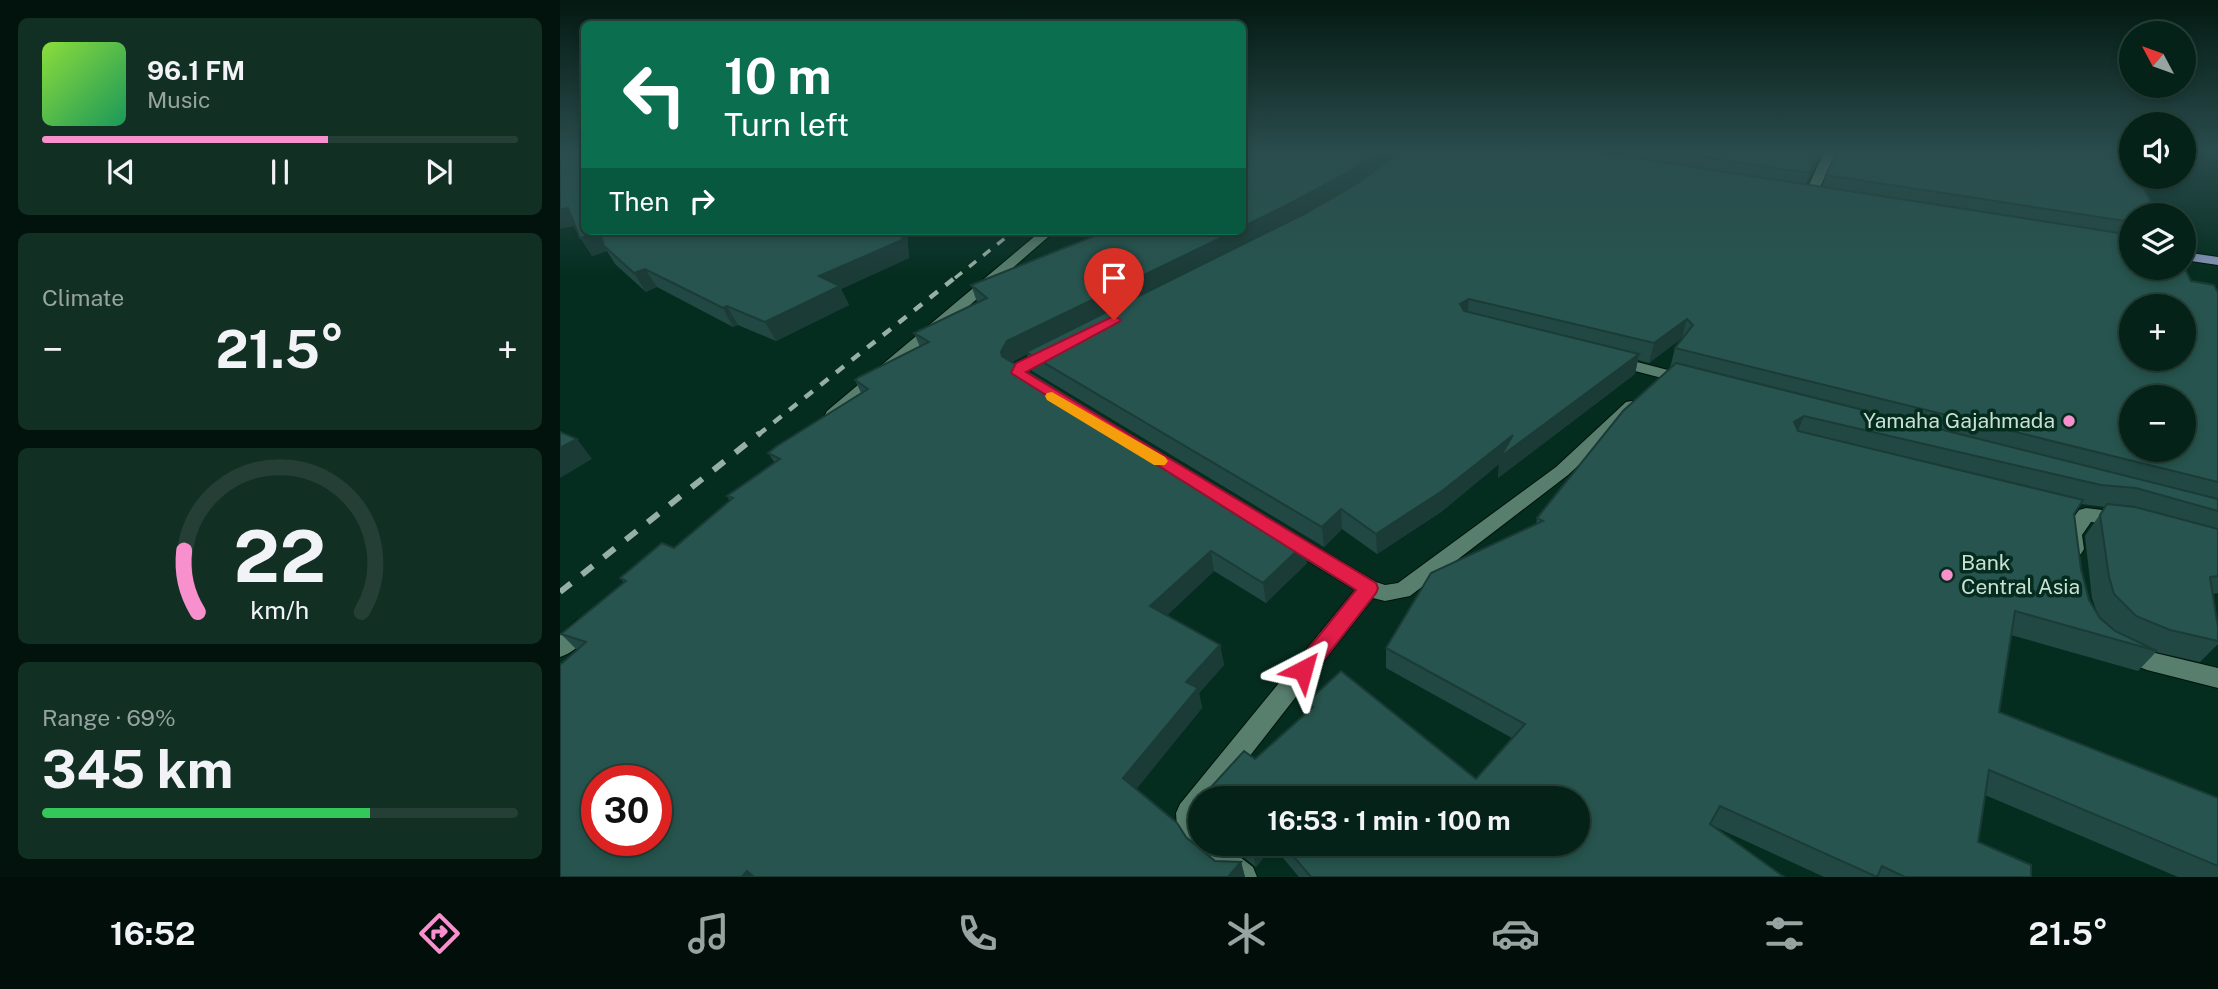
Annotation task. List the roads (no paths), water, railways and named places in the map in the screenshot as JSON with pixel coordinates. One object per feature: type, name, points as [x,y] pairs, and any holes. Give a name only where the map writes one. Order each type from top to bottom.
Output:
[{"type":"main road","points":[[1804,195],[1824,199]]},
{"type":"main road","points":[[2196,258],[2218,261]]},
{"type":"street","points":[[815,430],[1044,235]]},
{"type":"street","points":[[1049,394],[1018,373],[1021,366],[1058,348]]},
{"type":"street","points":[[1600,357],[1707,384]]},
{"type":"street","points":[[1274,531],[1369,588],[1385,593],[1403,590],[1562,471],[1667,374]]},
{"type":"street","points":[[2060,509],[2145,524]]},
{"type":"street","points":[[2078,570],[2072,534],[2086,515]]},
{"type":"street","points":[[1211,786],[1369,588]]},
{"type":"street","points":[[560,648],[603,611]]},
{"type":"street","points":[[2105,642],[2147,661],[2218,678]]},
{"type":"street","points":[[1218,856],[1243,877]]},
{"type":"railway","points":[[955,278],[1009,235]]},
{"type":"railway","points":[[758,435],[957,276]]},
{"type":"railway","points":[[560,592],[760,433]]},
{"type":"place","name":"Yamaha Gajahmada","points":[[2069,421]]},
{"type":"place","name":"Bank Central Asia","points":[[1947,575]]}]
